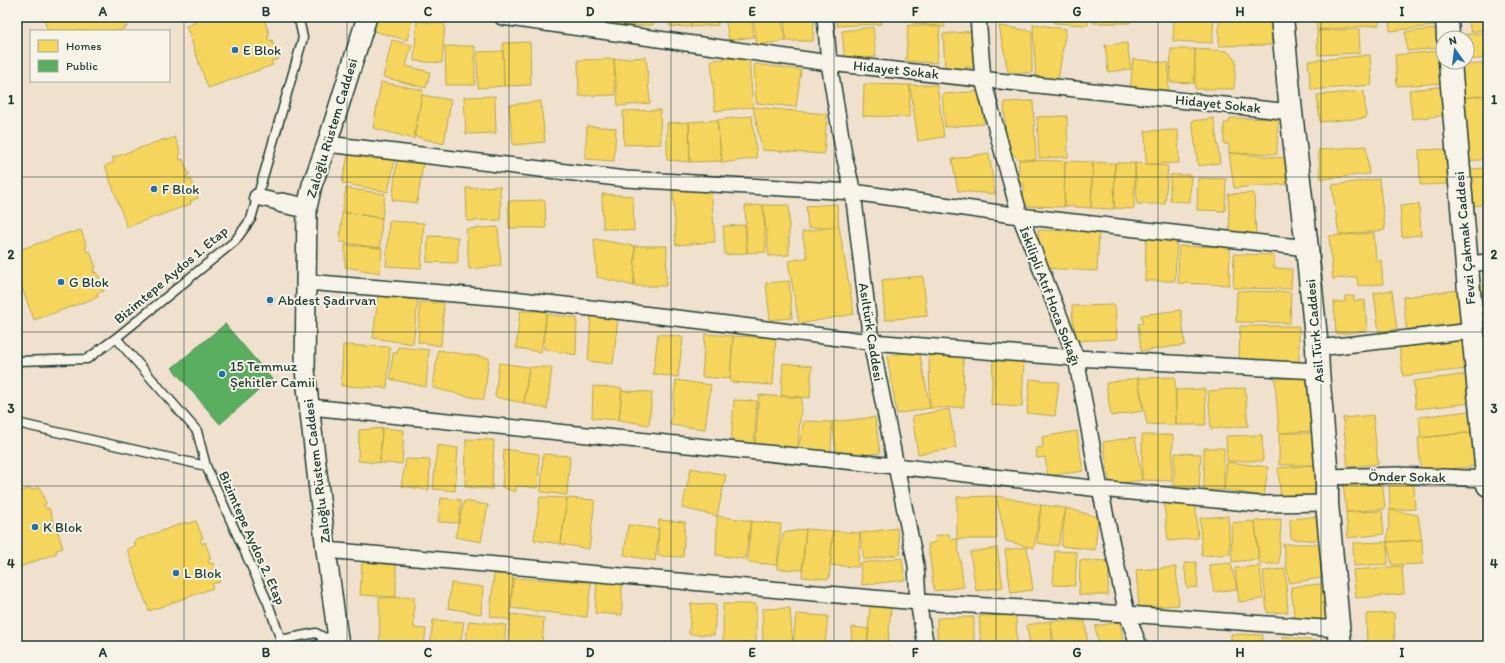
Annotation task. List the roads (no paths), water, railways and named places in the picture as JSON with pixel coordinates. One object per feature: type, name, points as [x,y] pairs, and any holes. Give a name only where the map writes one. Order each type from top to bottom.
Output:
[{"type":"main road","name":"Asil Türk Caddesi","points":[[1282,17],[1291,112],[1308,248],[1327,477],[1327,503],[1339,637]]},
{"type":"main road","points":[[1447,17],[1448,30]]},
{"type":"main road","name":"Fevzi Çakmak Caddesi","points":[[1451,70],[1466,264],[1488,482]]},
{"type":"street","name":"Zaloğlu Rüstem Caddesi","points":[[334,640],[326,550],[305,370],[307,208],[312,185],[327,144],[367,17]]},
{"type":"street","name":"Hidayet Sokak","points":[[502,17],[829,63],[1291,112]]},
{"type":"street","name":"Asıltürk Caddesi","points":[[825,17],[829,63],[844,155],[853,192],[871,342],[916,565],[918,602],[926,646]]},
{"type":"street","name":"İskilipli Atıf Hoca Sokağı","points":[[978,17],[983,80],[1020,216],[1076,358],[1100,489],[1127,614],[1139,646]]},
{"type":"street","points":[[327,144],[626,179],[853,192],[1020,216],[1308,248]]},
{"type":"street","points":[[257,197],[307,208]]},
{"type":"street","points":[[1466,264],[1488,262]]},
{"type":"street","points":[[306,282],[504,298],[871,342],[1076,358],[1318,371]]},
{"type":"street","points":[[1317,348],[1473,331]]},
{"type":"street","points":[[310,407],[1258,504],[1327,503]]},
{"type":"street","name":"Önder Sokak","points":[[1327,477],[1398,475],[1488,482]]},
{"type":"street","points":[[326,550],[918,602],[1127,614],[1339,637]]},
{"type":"lane","name":"Bizimtepe Aydos 1. Etap","points":[[17,361],[87,359],[116,338],[235,241],[251,219],[303,38],[297,17]]},
{"type":"lane","points":[[116,338],[197,431],[206,466]]},
{"type":"lane","name":"Bizimtepe Aydos 2. Etap","points":[[17,423],[206,466],[268,603],[281,643]]},
{"type":"lane","points":[[281,643],[316,633],[334,640]]},
{"type":"lane","points":[[315,645],[334,640]]},
{"type":"place","name":"E Blok","points":[[235,50]]},
{"type":"place","name":"F Blok","points":[[154,189]]},
{"type":"place","name":"G Blok","points":[[61,282]]},
{"type":"place","name":"Abdest Şadırvan","points":[[270,300]]},
{"type":"place","name":"15 Temmuz Şehitler Camii","points":[[222,374]]},
{"type":"place","name":"K Blok","points":[[35,527]]},
{"type":"place","name":"L Blok","points":[[176,573]]}]
